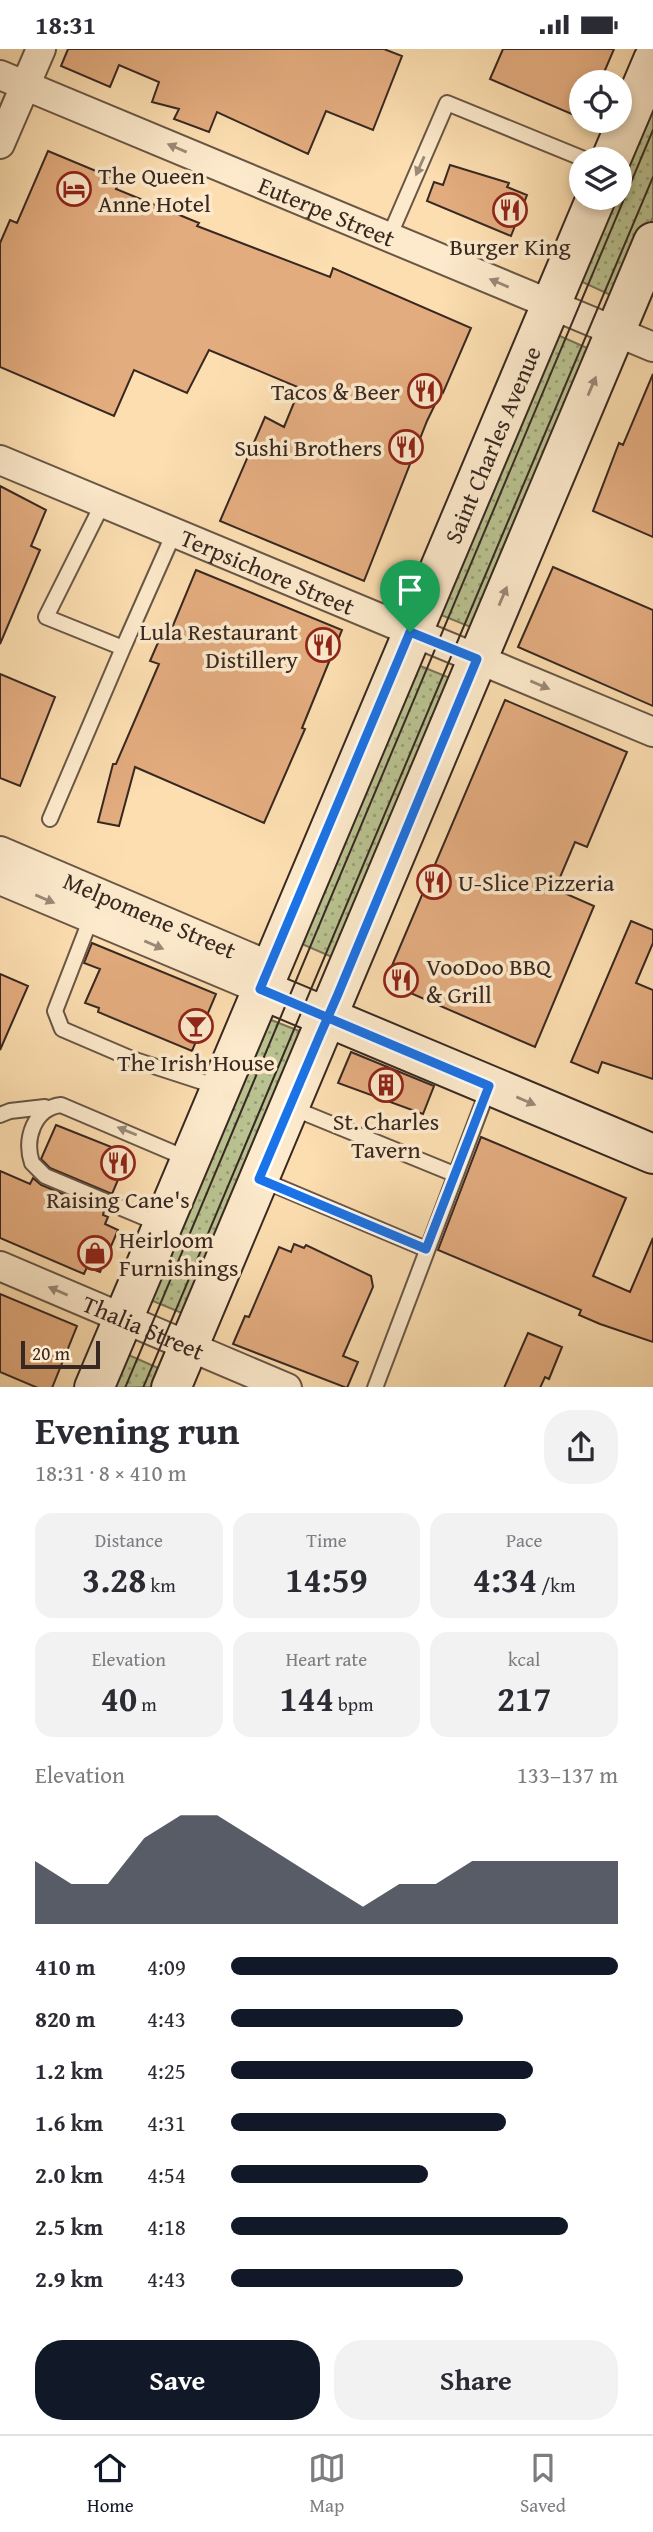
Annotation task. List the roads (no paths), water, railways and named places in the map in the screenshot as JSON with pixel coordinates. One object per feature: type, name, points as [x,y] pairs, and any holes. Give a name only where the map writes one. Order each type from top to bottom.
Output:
[{"type":"main road","points":[[616,147],[653,60]]},
{"type":"main road","name":"Saint Charles Avenue","points":[[94,1387],[410,632],[591,210]]},
{"type":"main road","points":[[171,1387],[653,242]]},
{"type":"main road","name":"Melpomene Street","points":[[265,977],[333,1006]]},
{"type":"main road","points":[[333,1006],[489,1086],[653,1154]]},
{"type":"main road","points":[[333,1006],[653,1127]]},
{"type":"street","points":[[0,145],[41,49]]},
{"type":"street","name":"Euterpe Street","points":[[0,75],[653,347]]},
{"type":"street","name":"Terpsichore Street","points":[[0,460],[653,732]]},
{"type":"street","name":"Melpomene Street","points":[[0,851],[265,977]]},
{"type":"street","name":"Melpomene Street","points":[[0,880],[91,918],[265,977]]},
{"type":"street","name":"Thalia Street","points":[[0,1266],[285,1387]]},
{"type":"lane","points":[[389,237],[447,103],[569,153]]},
{"type":"lane","points":[[103,503],[46,617],[123,648]]},
{"type":"lane","points":[[50,819],[174,533]]},
{"type":"lane","points":[[91,918],[55,1011],[62,1029],[132,1059],[219,1088]]},
{"type":"lane","points":[[375,1387],[489,1086]]},
{"type":"lane","points":[[0,1115],[10,1111],[61,1105],[189,1159]]},
{"type":"lane","points":[[46,1107],[40,1113],[28,1146],[37,1170],[162,1225]]},
{"type":"lane","points":[[290,1107],[454,1174]]},
{"type":"lane","points":[[259,1179],[426,1249]]},
{"type":"tram line","points":[[125,1387],[653,130]]},
{"type":"tram line","points":[[143,1387],[653,177]]},
{"type":"place","name":"The Queen Anne Hotel","points":[[74,189]]},
{"type":"place","name":"Burger King","points":[[510,210]]},
{"type":"place","name":"Tacos & Beer","points":[[425,391]]},
{"type":"place","name":"Sushi Brothers","points":[[406,447]]},
{"type":"place","name":"Lula Restaurant Distillery","points":[[323,645]]},
{"type":"place","name":"U-Slice Pizzeria","points":[[434,882]]},
{"type":"place","name":"VooDoo BBQ & Grill","points":[[401,980]]},
{"type":"place","name":"The Irish House","points":[[196,1026]]},
{"type":"place","name":"St. Charles Tavern","points":[[386,1085]]},
{"type":"place","name":"Raising Cane's","points":[[118,1163]]},
{"type":"place","name":"Heirloom Furnishings","points":[[95,1253]]}]
